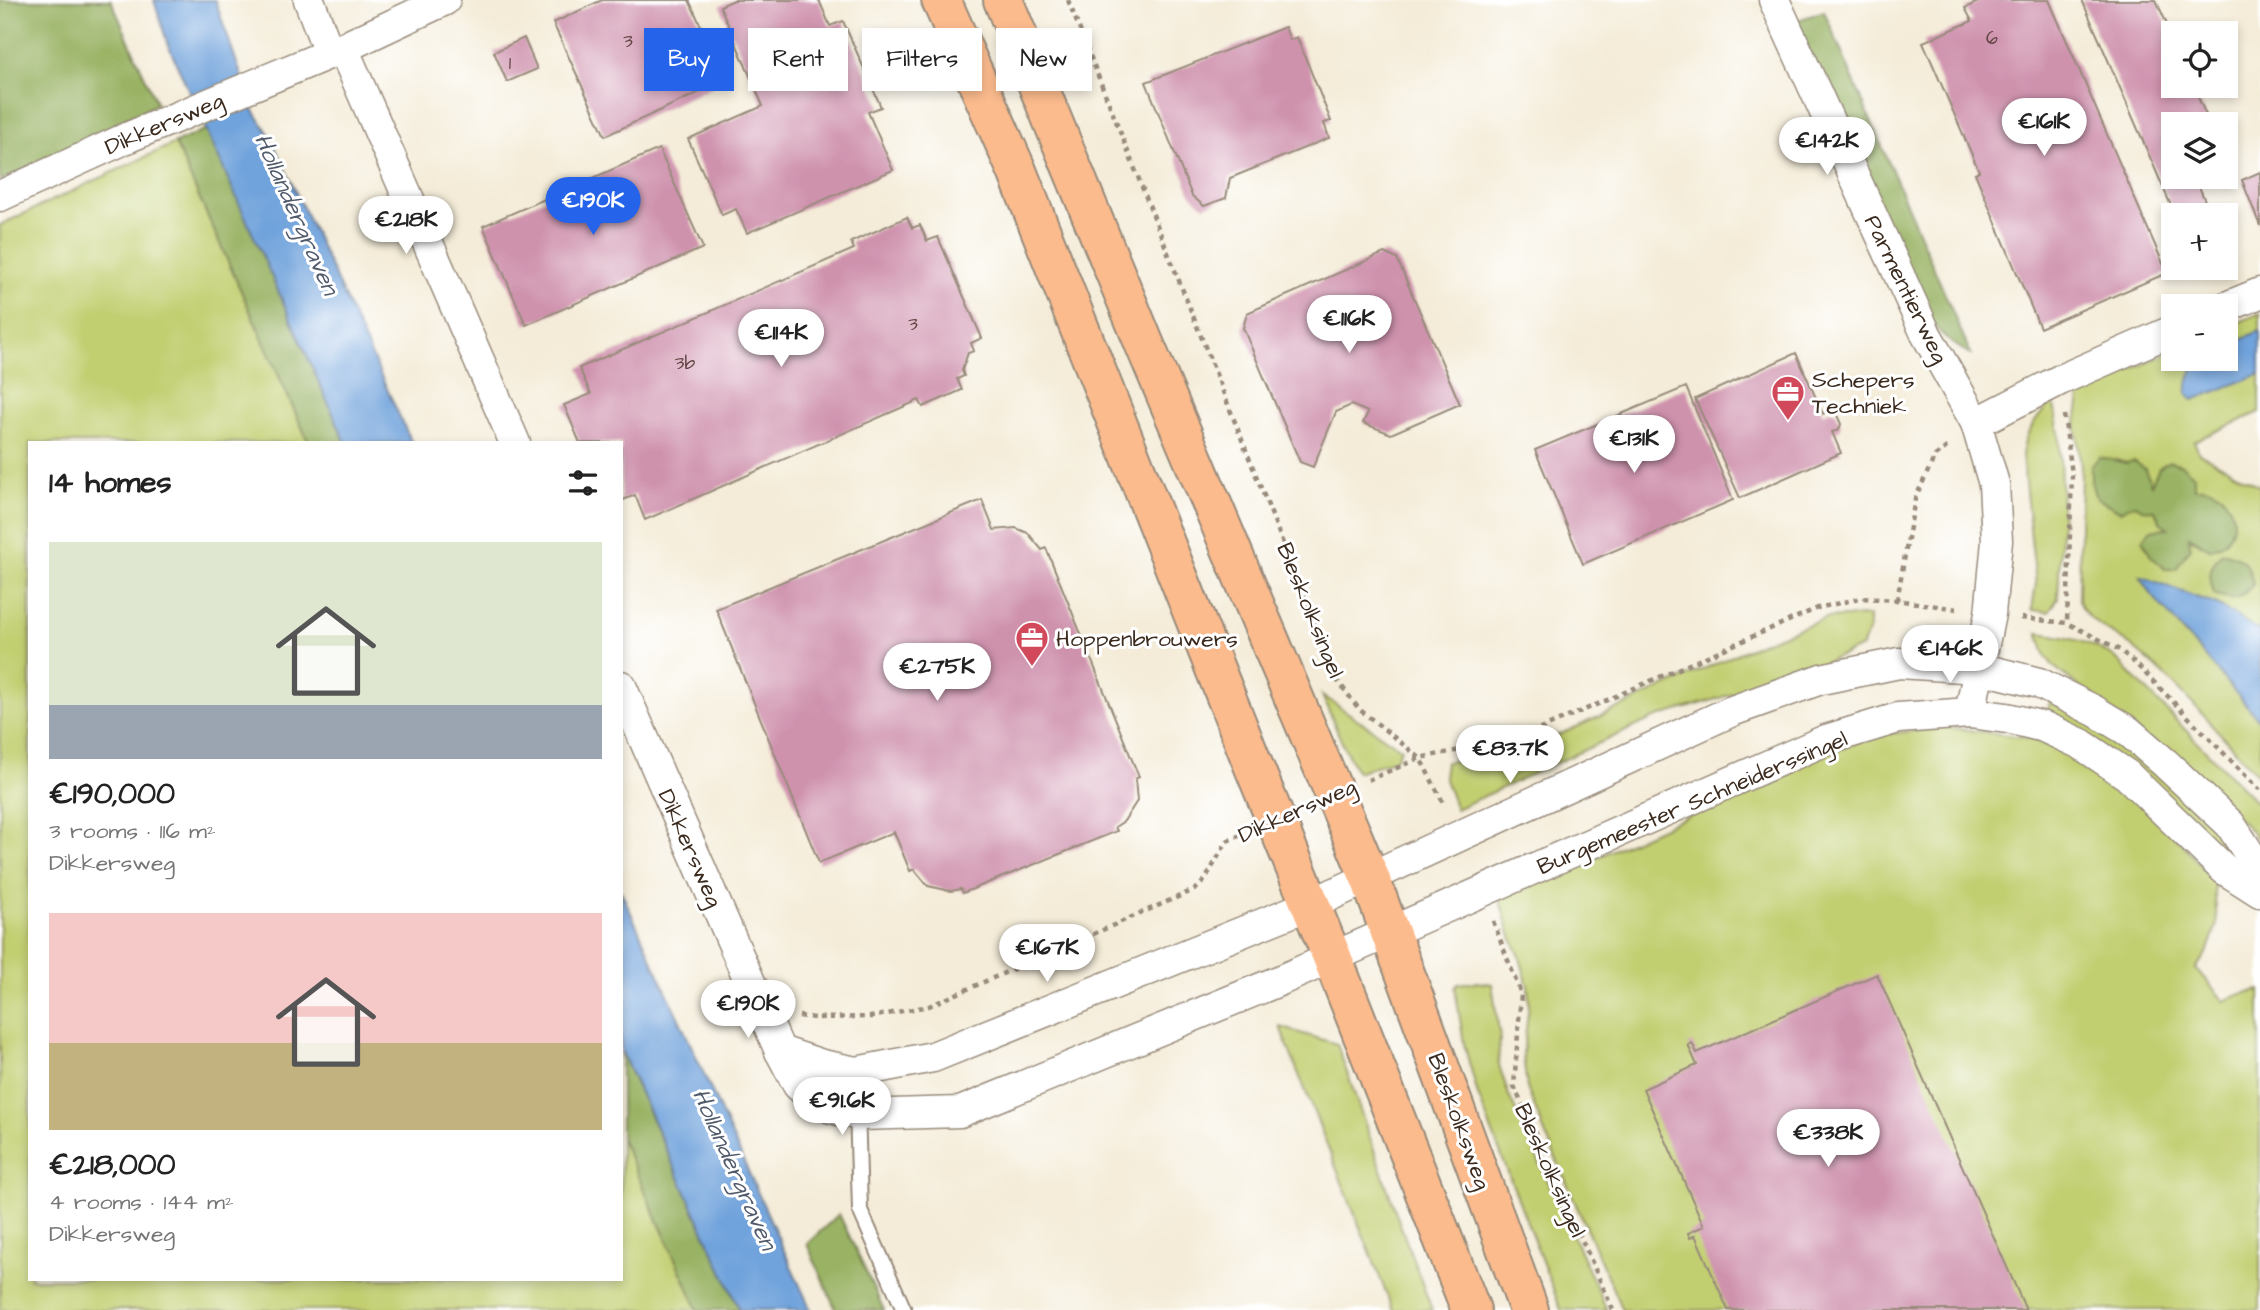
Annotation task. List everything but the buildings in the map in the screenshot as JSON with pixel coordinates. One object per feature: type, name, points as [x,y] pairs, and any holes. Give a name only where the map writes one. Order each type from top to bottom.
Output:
[{"type":"main road","points":[[941,0],[1017,171],[1471,1310]]},
{"type":"main road","points":[[1003,0],[1144,343],[1370,878],[1389,932]]},
{"type":"main road","name":"Bleskolksweg","points":[[1389,932],[1529,1310]]},
{"type":"street","points":[[309,0],[336,51],[514,441]]},
{"type":"street","name":"Dikkersweg","points":[[0,196],[179,116],[336,51],[445,0]]},
{"type":"street","name":"Parmentierweg","points":[[1774,0],[1926,334],[1976,423],[1994,484],[1997,541],[1990,614],[1970,713]]},
{"type":"street","points":[[2238,302],[2260,293]]},
{"type":"street","points":[[1976,423],[2060,380],[2161,336]]},
{"type":"street","points":[[780,1051],[822,1065],[856,1072],[933,1057],[1309,905],[1732,711],[1821,679],[1899,663],[1979,668],[2039,683],[2095,711],[2127,731],[2230,824],[2260,870]]},
{"type":"street","name":"Dikkersweg","points":[[623,692],[780,1051],[798,1086],[831,1108],[859,1115],[960,1112],[1332,957]]},
{"type":"street","name":"Burgemeester Schneiderssingel","points":[[1332,957],[1826,740],[1898,718],[1970,713],[2007,718],[2044,727],[2081,744],[2127,775],[2224,869],[2260,892]]},
{"type":"lane","points":[[856,1072],[860,1210],[904,1310]]},
{"type":"path","name":"Bleskolksingel","points":[[1068,0],[1337,680],[1359,709],[1420,758],[1459,838]]},
{"type":"path","points":[[2060,380],[2072,474],[2067,623]]},
{"type":"path","points":[[1897,600],[1915,499],[1935,456],[1976,423]]},
{"type":"path","name":"Dikkersweg","points":[[1335,794],[1420,758]]},
{"type":"path","name":"Dikkersweg","points":[[762,1009],[814,1018],[870,1017],[929,1006],[1196,889],[1212,870],[1227,841],[1276,821]]},
{"type":"path","name":"Bleskolksingel","points":[[1482,892],[1521,993],[1514,1086],[1613,1310]]},
{"type":"green space","points":[[0,0],[111,0],[157,104],[0,181]]},
{"type":"green space","points":[[1824,11],[1971,355],[1945,338],[1925,316],[1795,21]]},
{"type":"green space","points":[[206,129],[345,441],[308,441],[175,143]]},
{"type":"green space","points":[[175,143],[308,441],[28,441],[28,1281],[623,1281],[623,1142],[698,1310],[0,1310],[0,225]]},
{"type":"green space","points":[[2260,313],[2260,331],[2238,340],[2238,323]]},
{"type":"green space","points":[[2161,356],[2161,371],[2192,371],[2189,379],[2193,400],[2260,374],[2260,412],[2194,441],[2199,453],[2260,486],[2260,631],[2217,605],[2140,577],[2152,595],[2260,721],[2260,777],[2165,675],[2130,645],[2093,621],[2082,608],[2079,600],[2081,467],[2076,423],[2080,398],[2093,387]],"holes":[[[2117,460],[2126,463],[2151,485],[2194,488],[2210,549],[2160,522],[2155,510],[2135,504]]]},
{"type":"green space","points":[[2053,399],[2059,434],[2062,508],[2058,598],[2049,612],[2032,610],[2036,584],[2022,455],[2029,431]]},
{"type":"green space","points":[[2099,457],[2126,463],[2134,461],[2145,469],[2151,484],[2159,468],[2169,461],[2182,465],[2194,476],[2194,488],[2211,489],[2224,498],[2232,512],[2230,534],[2222,544],[2210,549],[2189,536],[2190,547],[2176,569],[2165,569],[2150,555],[2143,540],[2150,530],[2168,528],[2160,522],[2155,510],[2142,509],[2134,504],[2120,511],[2096,498],[2091,482],[2091,467]]},
{"type":"green space","points":[[2222,552],[2244,562],[2251,577],[2253,584],[2236,598],[2214,594],[2211,572]]},
{"type":"green space","points":[[1869,616],[1869,630],[1862,647],[1792,676],[1654,718],[1456,809],[1444,777],[1446,762],[1516,751],[1550,739],[1761,643],[1826,618]]},
{"type":"green space","points":[[2038,633],[2097,647],[2115,658],[2260,806],[2260,841],[2213,791],[2053,666],[2045,654]]},
{"type":"green space","points":[[1322,695],[1401,749],[1396,759],[1357,772]]},
{"type":"green space","points":[[2050,701],[2116,735],[2235,848],[2222,860],[2071,724],[2048,710]]},
{"type":"green space","points":[[1945,727],[2031,738],[2091,764],[2117,783],[2184,845],[2214,883],[2217,924],[2208,950],[2196,969],[2224,1001],[2260,990],[2260,1310],[1622,1310],[1527,1088],[1523,1055],[1529,1004],[1528,986],[1499,898],[1569,870],[1826,753],[1879,735]]},
{"type":"green space","points":[[1458,984],[1492,984],[1500,1038],[1498,1062],[1509,1096],[1607,1310],[1561,1310],[1478,1095],[1464,1044],[1455,988]]},
{"type":"green space","points":[[1280,1027],[1337,1044],[1432,1310],[1393,1310]]},
{"type":"green space","points":[[623,1056],[740,1310],[698,1310],[623,1142]]},
{"type":"green space","points":[[839,1214],[884,1310],[836,1310],[807,1244]]},
{"type":"water","name":"Hollandergraven","points":[[154,0],[215,0],[253,109],[269,134],[411,441],[345,441],[167,42]]},
{"type":"water","points":[[2260,331],[2260,374],[2193,400],[2187,393],[2192,371],[2238,371],[2239,340]]},
{"type":"water","points":[[2140,576],[2217,605],[2260,631],[2260,721],[2152,595]]},
{"type":"water","name":"Hollandergraven","points":[[623,895],[811,1310],[740,1310],[623,1055]]},
{"type":"place","name":"Schepers Techniek","points":[[1788,422]]},
{"type":"place","name":"Hoppenbrouwers","points":[[1032,668]]}]
